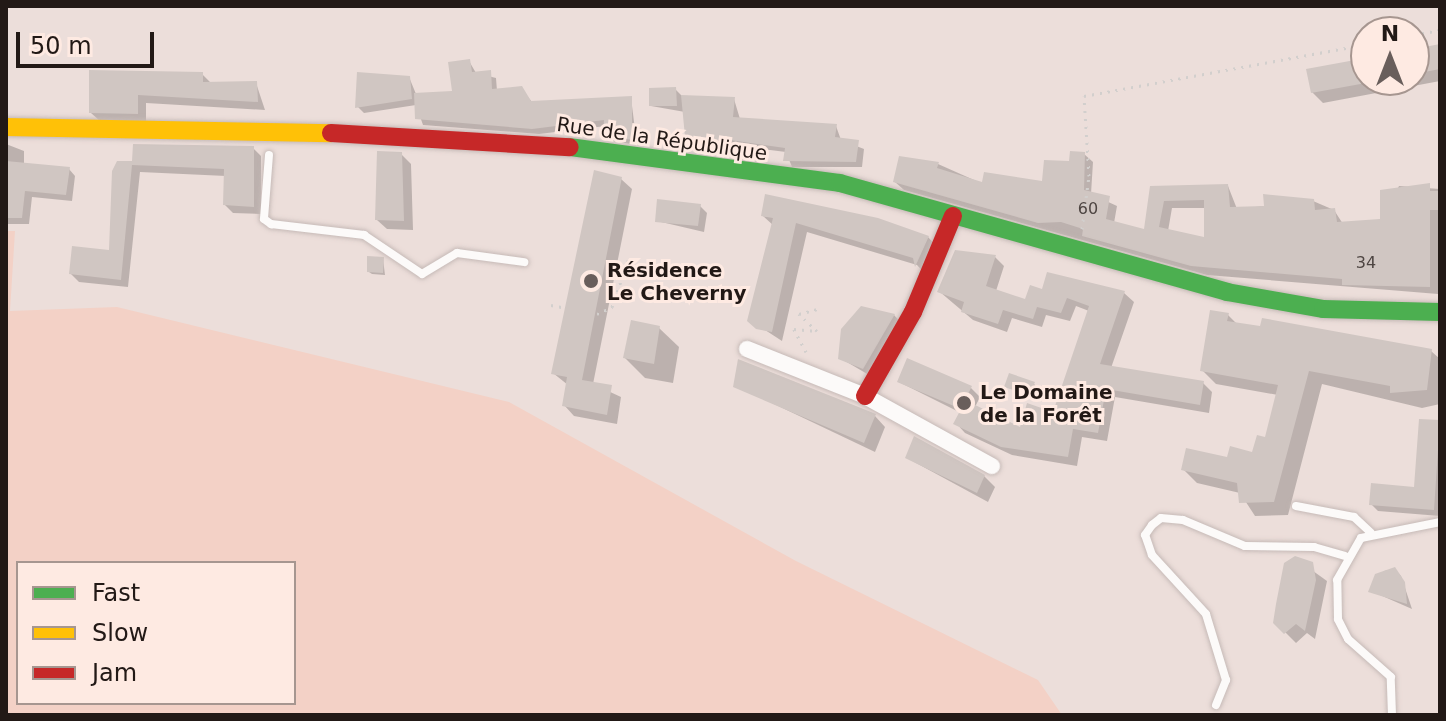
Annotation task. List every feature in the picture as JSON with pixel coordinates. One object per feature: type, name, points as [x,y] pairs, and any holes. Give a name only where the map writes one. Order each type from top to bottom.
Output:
[{"type":"street","name":"Rue de la République","points":[[6,127],[490,139],[826,181],[1227,292],[1323,309],[1440,312]]},
{"type":"street","points":[[865,396],[913,312],[953,216]]},
{"type":"street","points":[[747,349],[865,396],[992,466]]},
{"type":"lane","points":[[269,155],[264,219],[271,224],[364,235],[422,274],[457,253],[524,262]]},
{"type":"lane","points":[[1296,506],[1354,517],[1371,533]]},
{"type":"lane","points":[[1216,705],[1226,680],[1206,614],[1152,555],[1145,535],[1152,525],[1161,518],[1183,520],[1245,546],[1314,547],[1345,556]]},
{"type":"lane","points":[[1392,715],[1391,677],[1348,639],[1338,619],[1337,580],[1345,556],[1371,533],[1440,522]]},
{"type":"path","points":[[1081,235],[1089,176],[1084,96],[1350,47]]},
{"type":"path","points":[[597,314],[612,307],[629,258]]},
{"type":"path","points":[[551,305],[567,308]]},
{"type":"path","points":[[797,351],[809,350],[794,329],[817,331],[799,314],[821,308]]},
{"type":"shaded area","points":[[6,231],[15,231],[10,311],[117,307],[509,402],[796,561],[1038,680],[1062,715],[6,715]]},
{"type":"building","points":[[1440,44],[1440,69],[1430,71],[1430,46]]},
{"type":"building","points":[[470,59],[472,72],[491,70],[492,89],[522,86],[531,101],[632,96],[632,140],[603,135],[604,120],[532,129],[415,119],[414,93],[452,91],[448,62]]},
{"type":"building","points":[[1350,61],[1350,86],[1311,93],[1306,69]]},
{"type":"building","points":[[89,70],[203,72],[203,82],[257,81],[258,102],[138,95],[138,114],[89,113]]},
{"type":"building","points":[[357,72],[410,76],[412,99],[355,108]]},
{"type":"building","points":[[676,87],[677,106],[649,106],[649,88]]},
{"type":"building","points":[[681,95],[735,97],[733,117],[837,124],[835,137],[859,140],[856,162],[783,161],[785,148],[730,140],[728,150],[686,147]]},
{"type":"building","points":[[133,144],[254,146],[254,207],[223,205],[224,169],[132,165],[121,280],[69,274],[72,246],[109,250],[112,171],[117,161],[132,161]]},
{"type":"building","points":[[377,151],[402,152],[404,221],[375,220]]},
{"type":"building","points":[[1070,151],[1085,152],[1084,190],[1110,196],[1106,219],[1144,229],[1150,186],[1228,184],[1230,207],[1264,206],[1263,194],[1314,199],[1315,210],[1335,208],[1337,222],[1380,219],[1380,190],[1430,183],[1430,191],[1440,191],[1440,210],[1430,210],[1430,287],[1342,285],[1342,279],[1191,266],[1082,236],[1083,229],[1061,222],[1038,223],[893,182],[899,156],[939,162],[937,168],[982,182],[984,172],[1042,181],[1044,160],[1069,161]],"holes":[[[1204,200],[1204,237],[1159,227],[1164,201]]]},
{"type":"building","points":[[6,161],[70,167],[66,195],[25,191],[22,218],[6,218]]},
{"type":"building","name":"Résidence Le Cheverny","points":[[594,170],[622,177],[582,380],[612,385],[607,415],[562,406],[567,377],[551,374]]},
{"type":"building","points":[[765,194],[878,218],[929,236],[915,267],[913,258],[796,223],[772,332],[756,329],[747,321],[773,218],[761,216]]},
{"type":"building","points":[[657,199],[701,204],[698,226],[655,222]]},
{"type":"building","points":[[955,250],[996,255],[986,286],[1025,299],[1030,285],[1042,289],[1047,272],[1125,291],[1100,364],[1204,381],[1200,405],[1106,389],[1098,433],[1073,429],[1068,457],[1001,447],[953,424],[961,409],[897,382],[907,358],[972,386],[965,400],[1020,427],[1027,403],[1053,412],[1089,306],[1067,298],[1061,313],[1037,307],[1033,319],[1003,310],[998,324],[961,312],[964,302],[937,292]]},
{"type":"building","points":[[367,256],[384,257],[383,273],[367,272]]},
{"type":"building","points":[[861,306],[895,314],[863,369],[838,359],[841,329]]},
{"type":"building","points":[[1210,310],[1229,313],[1227,321],[1260,326],[1262,318],[1432,349],[1427,390],[1390,393],[1390,386],[1309,371],[1274,502],[1239,503],[1237,483],[1181,470],[1186,448],[1227,457],[1230,446],[1252,452],[1257,435],[1265,437],[1278,385],[1200,371]]},
{"type":"building","name":"Résidence Le Cheverny","points":[[631,320],[660,326],[654,364],[623,358]]},
{"type":"building","points":[[738,359],[876,414],[864,443],[733,387]]},
{"type":"building","points":[[1009,373],[1035,382],[1029,395],[1004,387]]},
{"type":"building","points":[[1419,419],[1440,420],[1434,510],[1369,505],[1371,483],[1414,487]]},
{"type":"building","name":"Le Domaine de la Forêt","points":[[914,436],[985,475],[977,493],[905,458]]},
{"type":"building","points":[[1295,556],[1313,562],[1316,580],[1305,631],[1296,624],[1284,634],[1273,623],[1284,563]]},
{"type":"building","points":[[1395,567],[1405,582],[1407,604],[1368,592],[1375,574]]},
{"type":"traffic: fast","points":[[570,147],[840,183],[1227,292],[1323,309],[1440,312]]},
{"type":"traffic: slow","points":[[6,127],[331,133]]},
{"type":"traffic: jam","points":[[331,133],[570,147]]},
{"type":"traffic: jam","points":[[865,396],[913,312],[953,216]]},
{"type":"place","name":"Résidence Le Cheverny","points":[[591,281]]},
{"type":"place","name":"Le Domaine de la Forêt","points":[[964,403]]}]
